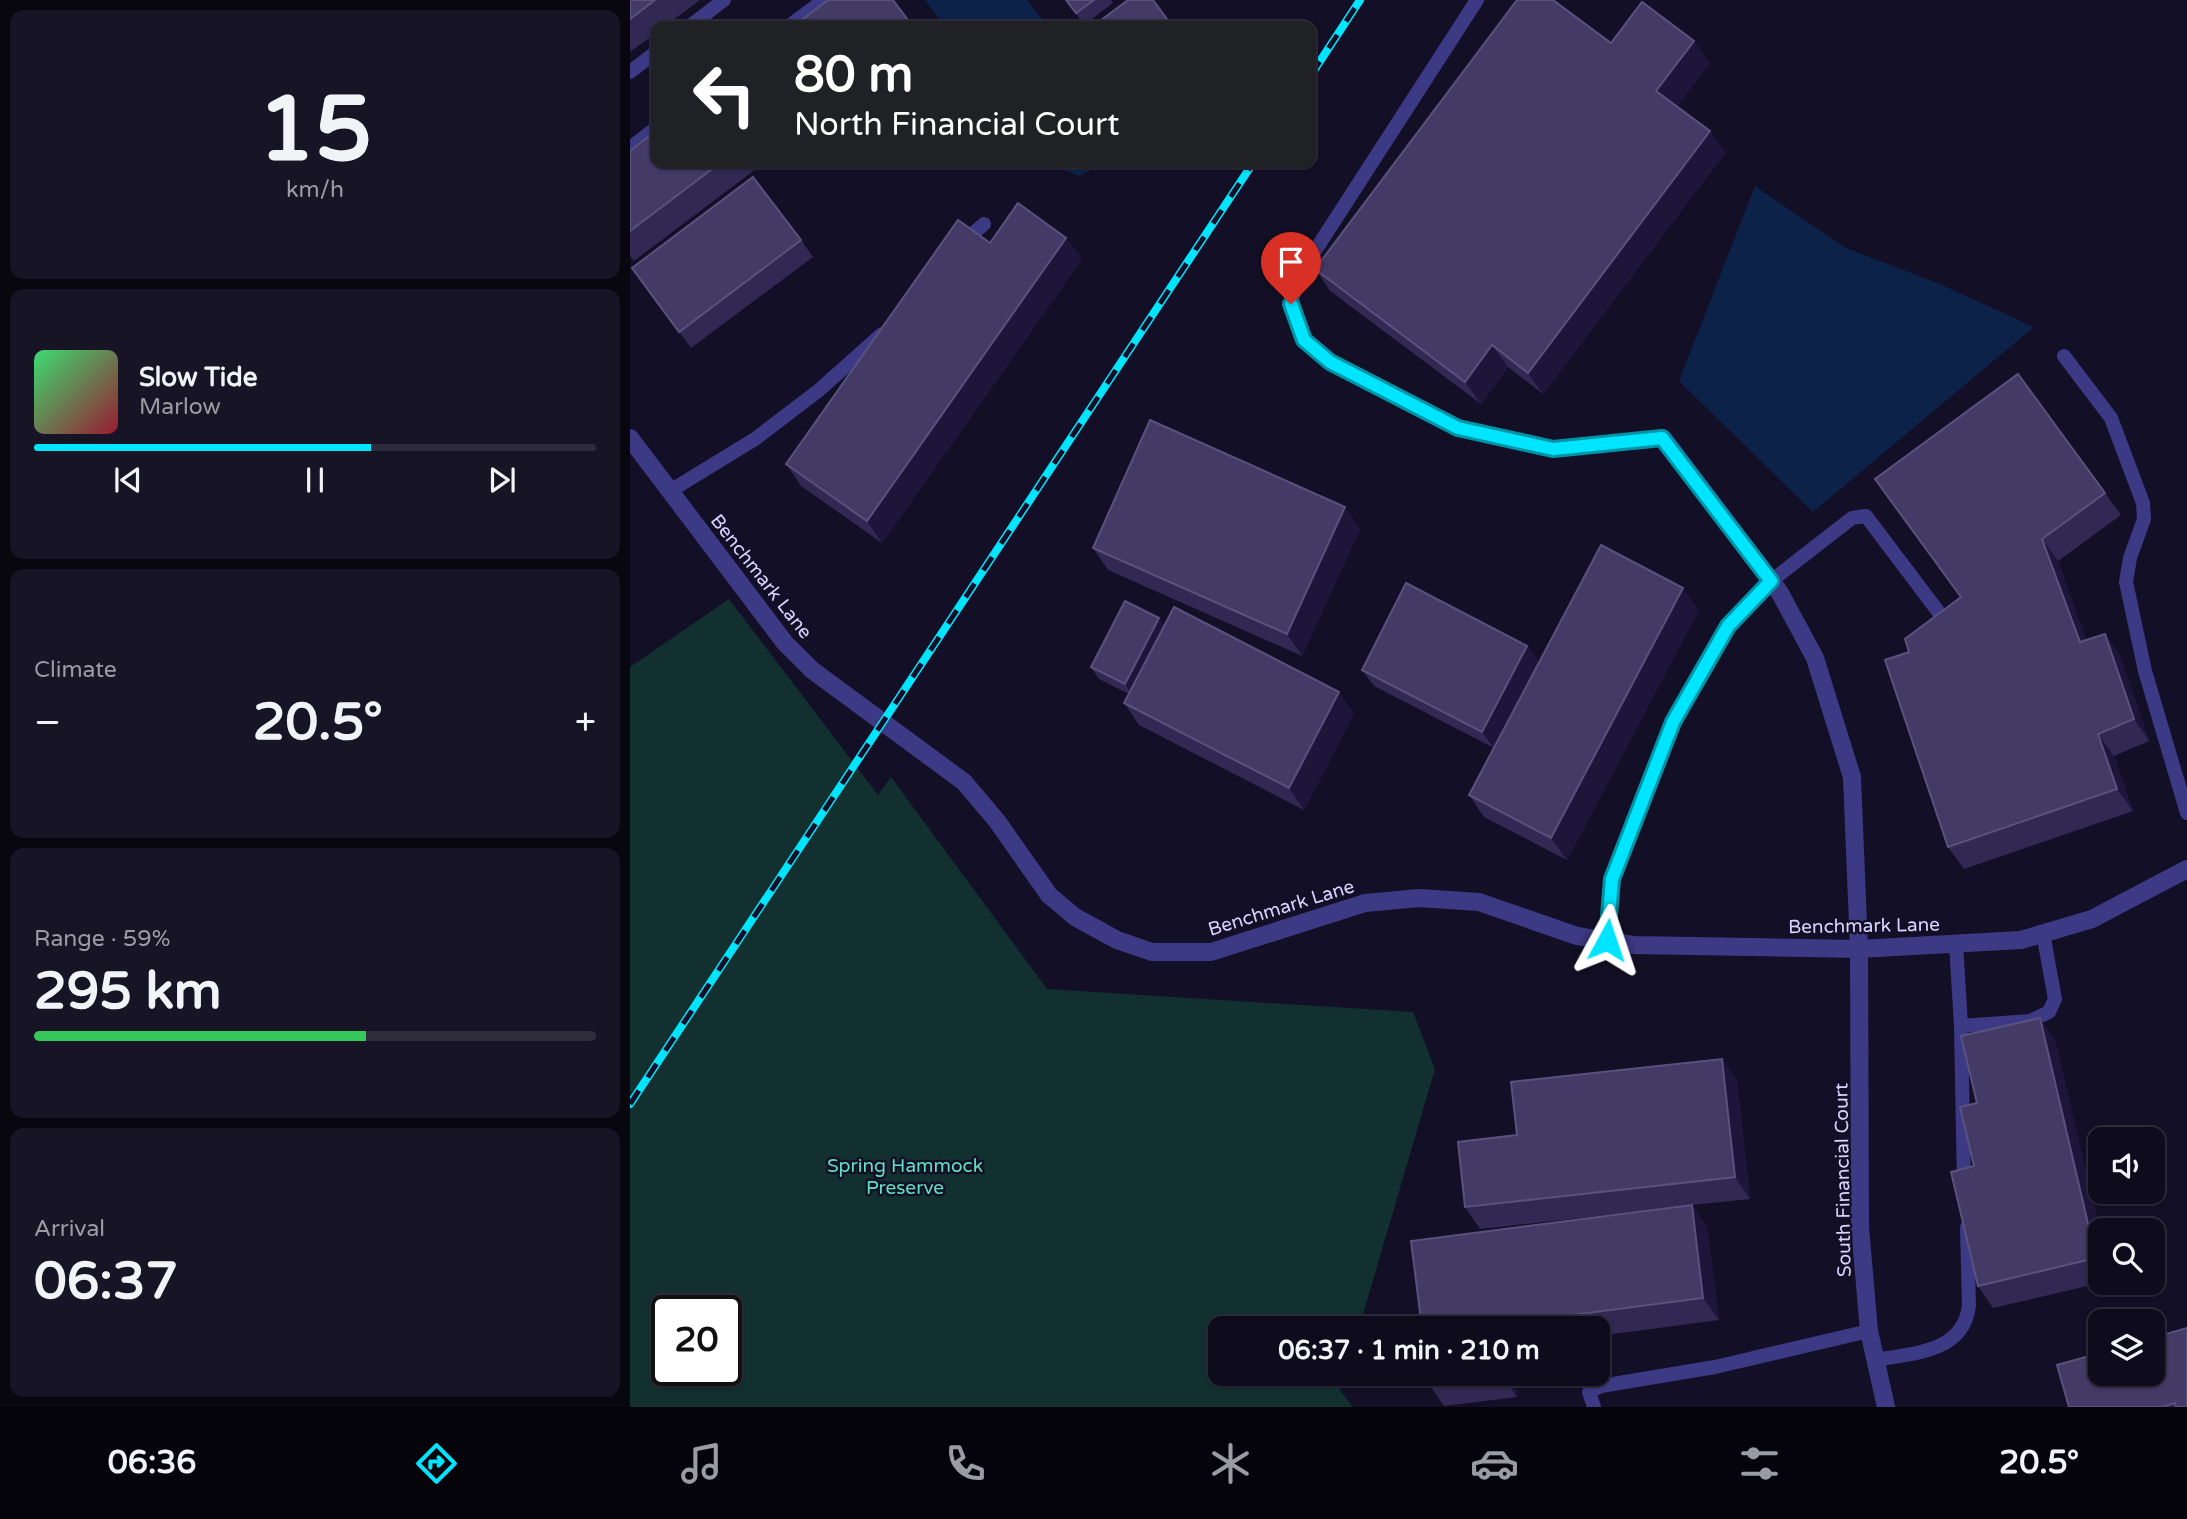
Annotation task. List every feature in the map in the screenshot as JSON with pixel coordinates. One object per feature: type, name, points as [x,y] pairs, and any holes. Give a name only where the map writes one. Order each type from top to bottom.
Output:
[{"type":"street","name":"Benchmark Lane","points":[[630,438],[785,643],[812,670],[964,782],[997,821],[1049,895],[1075,917],[1117,940],[1152,952],[1211,952],[1365,903],[1419,898],[1479,902],[1577,936],[1633,945],[1859,949],[2021,940],[2092,919],[2187,869]]},
{"type":"street","name":"South Financial Court","points":[[1662,438],[1771,581],[1815,658],[1836,717],[1852,777],[1859,949],[1860,1227],[1869,1331],[1886,1407]]},
{"type":"lane","points":[[697,21],[724,0]]},
{"type":"lane","points":[[796,21],[824,0]]},
{"type":"lane","points":[[1477,0],[1300,274],[1291,304],[1304,340],[1330,362],[1458,428],[1553,449],[1662,438]]},
{"type":"lane","points":[[630,72],[651,56]]},
{"type":"lane","points":[[630,148],[651,132]]},
{"type":"lane","points":[[947,260],[984,224]]},
{"type":"lane","points":[[670,491],[755,439],[818,391],[891,324]]},
{"type":"lane","points":[[2064,356],[2111,418],[2126,451],[2143,503],[2144,519],[2130,558],[2126,582],[2146,671],[2187,813]]},
{"type":"lane","points":[[1607,940],[1612,879],[1673,722],[1728,626],[1771,581],[1852,518],[1866,516],[1943,618]]},
{"type":"lane","points":[[1961,1026],[2030,1021],[2049,1012],[2055,999],[2043,933]]},
{"type":"lane","points":[[1875,1360],[1934,1349],[1949,1342],[1968,1318],[1968,1245],[1960,1102],[1961,1026],[1956,943]]},
{"type":"lane","points":[[1594,1407],[1589,1392],[1601,1385],[1715,1367],[1869,1331]]},
{"type":"green space","name":"Spring Hammock Preserve","points":[[729,599],[878,795],[891,777],[1047,989],[1413,1012],[1435,1069],[1363,1316],[1208,1316],[1208,1386],[1341,1386],[1340,1390],[1353,1407],[630,1407],[630,667]]},
{"type":"water","points":[[925,0],[1027,0],[1044,21],[940,21]]},
{"type":"water","points":[[1060,168],[1095,168],[1079,176]]},
{"type":"water","points":[[1755,186],[1844,247],[1942,285],[2034,327],[1813,512],[1679,381]]},
{"type":"building","points":[[630,0],[655,0],[630,19]]},
{"type":"building","points":[[828,0],[893,0],[908,20],[906,21],[801,21]]},
{"type":"building","points":[[1066,0],[1094,0],[1076,13]]},
{"type":"building","points":[[1128,0],[1153,0],[1168,21],[1100,21]]},
{"type":"building","points":[[1517,0],[1553,0],[1611,43],[1642,2],[1694,41],[1656,91],[1710,131],[1528,373],[1492,345],[1465,382],[1315,269]]},
{"type":"building","points":[[651,135],[651,168],[713,168],[630,231],[630,151]]},
{"type":"building","points":[[753,177],[801,240],[679,332],[632,268]]},
{"type":"building","points":[[1018,203],[1066,238],[867,521],[786,464],[958,220],[990,243]]},
{"type":"building","points":[[2018,374],[2105,493],[2042,539],[2080,642],[2105,634],[2134,719],[2098,734],[2117,789],[1948,847],[1885,660],[1909,652],[1905,639],[1961,597],[1875,479]]},
{"type":"building","points":[[1150,420],[1345,507],[1287,634],[1093,548]]},
{"type":"building","points":[[1601,545],[1683,588],[1551,838],[1469,795]]},
{"type":"building","points":[[1406,583],[1527,646],[1482,732],[1362,670]]},
{"type":"building","points":[[1125,601],[1159,618],[1125,684],[1091,667]]},
{"type":"building","points":[[1174,607],[1339,692],[1289,788],[1124,703]]},
{"type":"building","points":[[2040,1018],[2088,1224],[2088,1260],[1978,1286],[1951,1172],[1974,1166],[1960,1107],[1977,1103],[1961,1036]]},
{"type":"building","points":[[1722,1059],[1735,1177],[1465,1207],[1458,1142],[1517,1135],[1511,1082]]},
{"type":"building","points":[[1692,1205],[1703,1298],[1565,1316],[1420,1316],[1411,1241]]},
{"type":"building","points":[[2187,1328],[2187,1407],[2176,1407],[2175,1403],[2162,1407],[2069,1407],[2057,1365],[2088,1356],[2088,1386],[2165,1386],[2165,1334]]},
{"type":"railway","points":[[1316,67],[1360,0]]},
{"type":"railway","points":[[630,1104],[1250,168]]},
{"type":"route","points":[[1291,304],[1304,340],[1330,362],[1458,428],[1553,449],[1662,438],[1771,581],[1728,626],[1673,722],[1612,879],[1607,940]]}]
